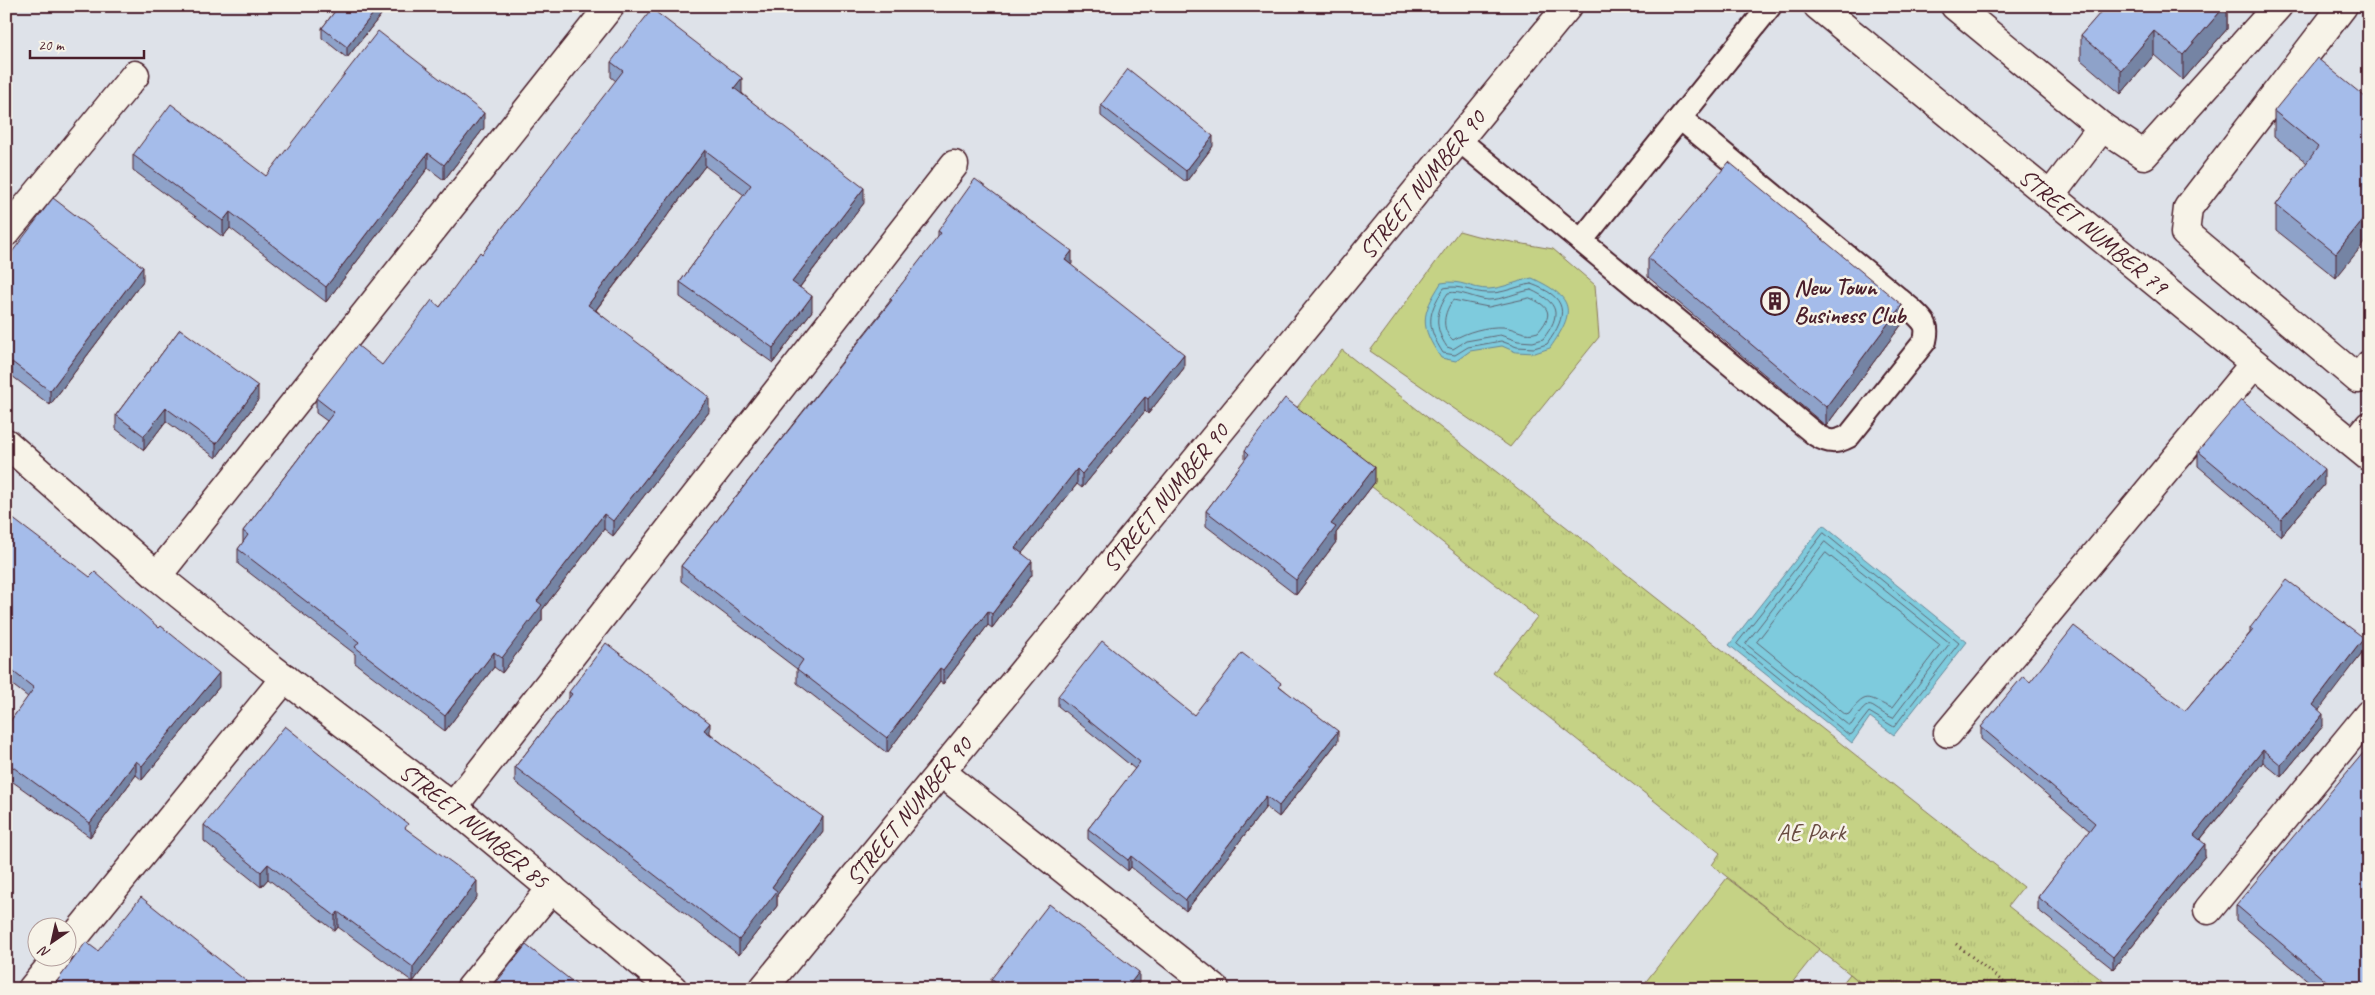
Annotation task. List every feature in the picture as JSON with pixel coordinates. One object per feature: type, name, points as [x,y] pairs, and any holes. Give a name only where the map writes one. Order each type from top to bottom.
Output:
[{"type":"street","points":[[157,576],[610,6]]},
{"type":"street","name":"STREET NUMBER 90","points":[[763,989],[1568,6]]},
{"type":"street","name":"STREET NUMBER 79","points":[[1818,6],[2254,364],[2364,442]]},
{"type":"street","points":[[1955,6],[2102,127],[2144,155],[2278,6]]},
{"type":"street","points":[[2343,6],[2188,208],[2185,233],[2365,377]]},
{"type":"street","points":[[6,232],[135,74]]},
{"type":"street","points":[[2050,196],[2102,127]]},
{"type":"street","points":[[453,807],[954,165]]},
{"type":"street","points":[[1948,733],[2254,364]]},
{"type":"street","name":"STREET NUMBER 85","points":[[10,454],[277,673],[453,807],[673,989]]},
{"type":"street","points":[[78,932],[277,673]]},
{"type":"street","points":[[2208,910],[2369,714]]},
{"type":"street","points":[[941,772],[1215,989]]},
{"type":"street","points":[[470,989],[552,888]]},
{"type":"street","points":[[32,989],[49,968]]},
{"type":"lane","points":[[1581,241],[1770,6]]},
{"type":"lane","points":[[1459,140],[1816,436],[1827,442],[1839,442],[1849,436],[1926,341],[1928,329],[1924,321],[1912,310],[1680,118]]},
{"type":"path","points":[[1956,944],[2012,989]]},
{"type":"green space","points":[[1459,231],[1477,236],[1553,249],[1595,285],[1599,337],[1510,447],[1370,351]]},
{"type":"green space","name":"AE Park","points":[[1342,350],[2023,887],[2008,906],[2113,989],[1869,989],[1712,865],[1720,853],[1493,673],[1537,617],[1287,420]]},
{"type":"green space","points":[[1727,878],[1819,949],[1787,989],[1640,989]]},
{"type":"green space","points":[[1850,974],[1868,989],[1838,989]]},
{"type":"water","points":[[1532,278],[1557,292],[1567,307],[1564,324],[1550,348],[1535,353],[1516,352],[1502,346],[1470,351],[1456,361],[1441,358],[1429,337],[1425,320],[1429,304],[1441,283],[1455,282],[1489,289]]},
{"type":"water","points":[[1823,525],[1967,642],[1894,735],[1870,717],[1852,743],[1729,645]]},
{"type":"building","points":[[339,6],[379,6],[347,47],[322,28]]},
{"type":"building","points":[[2106,6],[2225,6],[2183,55],[2154,31],[2121,70],[2081,35]]},
{"type":"building","points":[[652,9],[742,78],[734,88],[864,188],[792,282],[812,296],[773,348],[680,282],[751,185],[705,150],[588,305],[709,397],[613,521],[604,514],[537,601],[542,605],[502,658],[494,652],[445,716],[355,647],[359,642],[238,549],[248,535],[243,531],[334,412],[316,398],[357,345],[382,365],[432,300],[440,307],[480,252],[482,254],[623,71],[611,62]]},
{"type":"building","points":[[378,31],[484,113],[444,165],[428,153],[326,287],[230,212],[223,221],[133,155],[171,104],[266,176]]},
{"type":"building","points":[[2317,58],[2365,97],[2369,92],[2369,212],[2336,253],[2276,205],[2318,147],[2274,111]]},
{"type":"building","points":[[1128,69],[1213,136],[1186,171],[1101,105]]},
{"type":"building","name":"New Town Business Club","points":[[1729,162],[1902,305],[1826,407],[1648,258]]},
{"type":"building","points":[[975,179],[1072,251],[1065,260],[1184,354],[1148,399],[1145,397],[1082,474],[1077,469],[1015,548],[1032,561],[992,614],[988,611],[943,670],[940,668],[887,738],[797,669],[803,660],[681,566],[892,300],[890,299],[941,233],[938,231]]},
{"type":"building","points":[[53,198],[143,267],[50,391],[12,362],[6,369],[6,260]]},
{"type":"building","points":[[180,329],[258,386],[216,444],[166,408],[144,436],[116,415]]},
{"type":"building","points":[[1285,398],[1375,467],[1331,524],[1336,527],[1296,580],[1206,511],[1249,454],[1245,450]]},
{"type":"building","points":[[2241,400],[2324,469],[2281,520],[2198,451]]},
{"type":"building","points":[[12,518],[90,577],[95,572],[159,628],[161,626],[219,673],[142,766],[136,761],[90,823],[6,762],[6,727],[34,688],[6,666],[6,526]]},
{"type":"building","points":[[2369,556],[2369,565],[2364,562]]},
{"type":"building","points":[[2287,580],[2364,638],[2313,705],[2323,714],[2281,765],[2263,750],[2194,835],[2205,844],[2113,957],[2038,897],[2095,823],[1981,727],[2023,676],[2030,682],[2074,626],[2185,711],[2253,630],[2250,628]]},
{"type":"building","points":[[1102,641],[1194,715],[1242,653],[1281,683],[1279,686],[1338,731],[1279,806],[1266,796],[1186,900],[1131,856],[1128,860],[1088,829],[1140,762],[1058,696]]},
{"type":"building","points":[[606,643],[710,723],[704,730],[823,817],[772,887],[777,891],[739,940],[515,767],[572,694],[569,692]]},
{"type":"building","points":[[285,726],[408,824],[405,828],[477,881],[413,967],[338,912],[335,916],[268,864],[261,872],[204,825]]},
{"type":"building","points":[[2369,746],[2369,989],[2335,989],[2236,905]]},
{"type":"building","points":[[141,897],[256,989],[62,989],[55,984],[67,968],[78,968],[78,953],[86,942],[98,951]]},
{"type":"building","points":[[1049,904],[1139,972],[1129,985],[1133,989],[1004,989],[991,979]]},
{"type":"building","points":[[526,945],[582,989],[491,989]]},
{"type":"place","name":"New Town Business Club","points":[[1775,301]]}]
